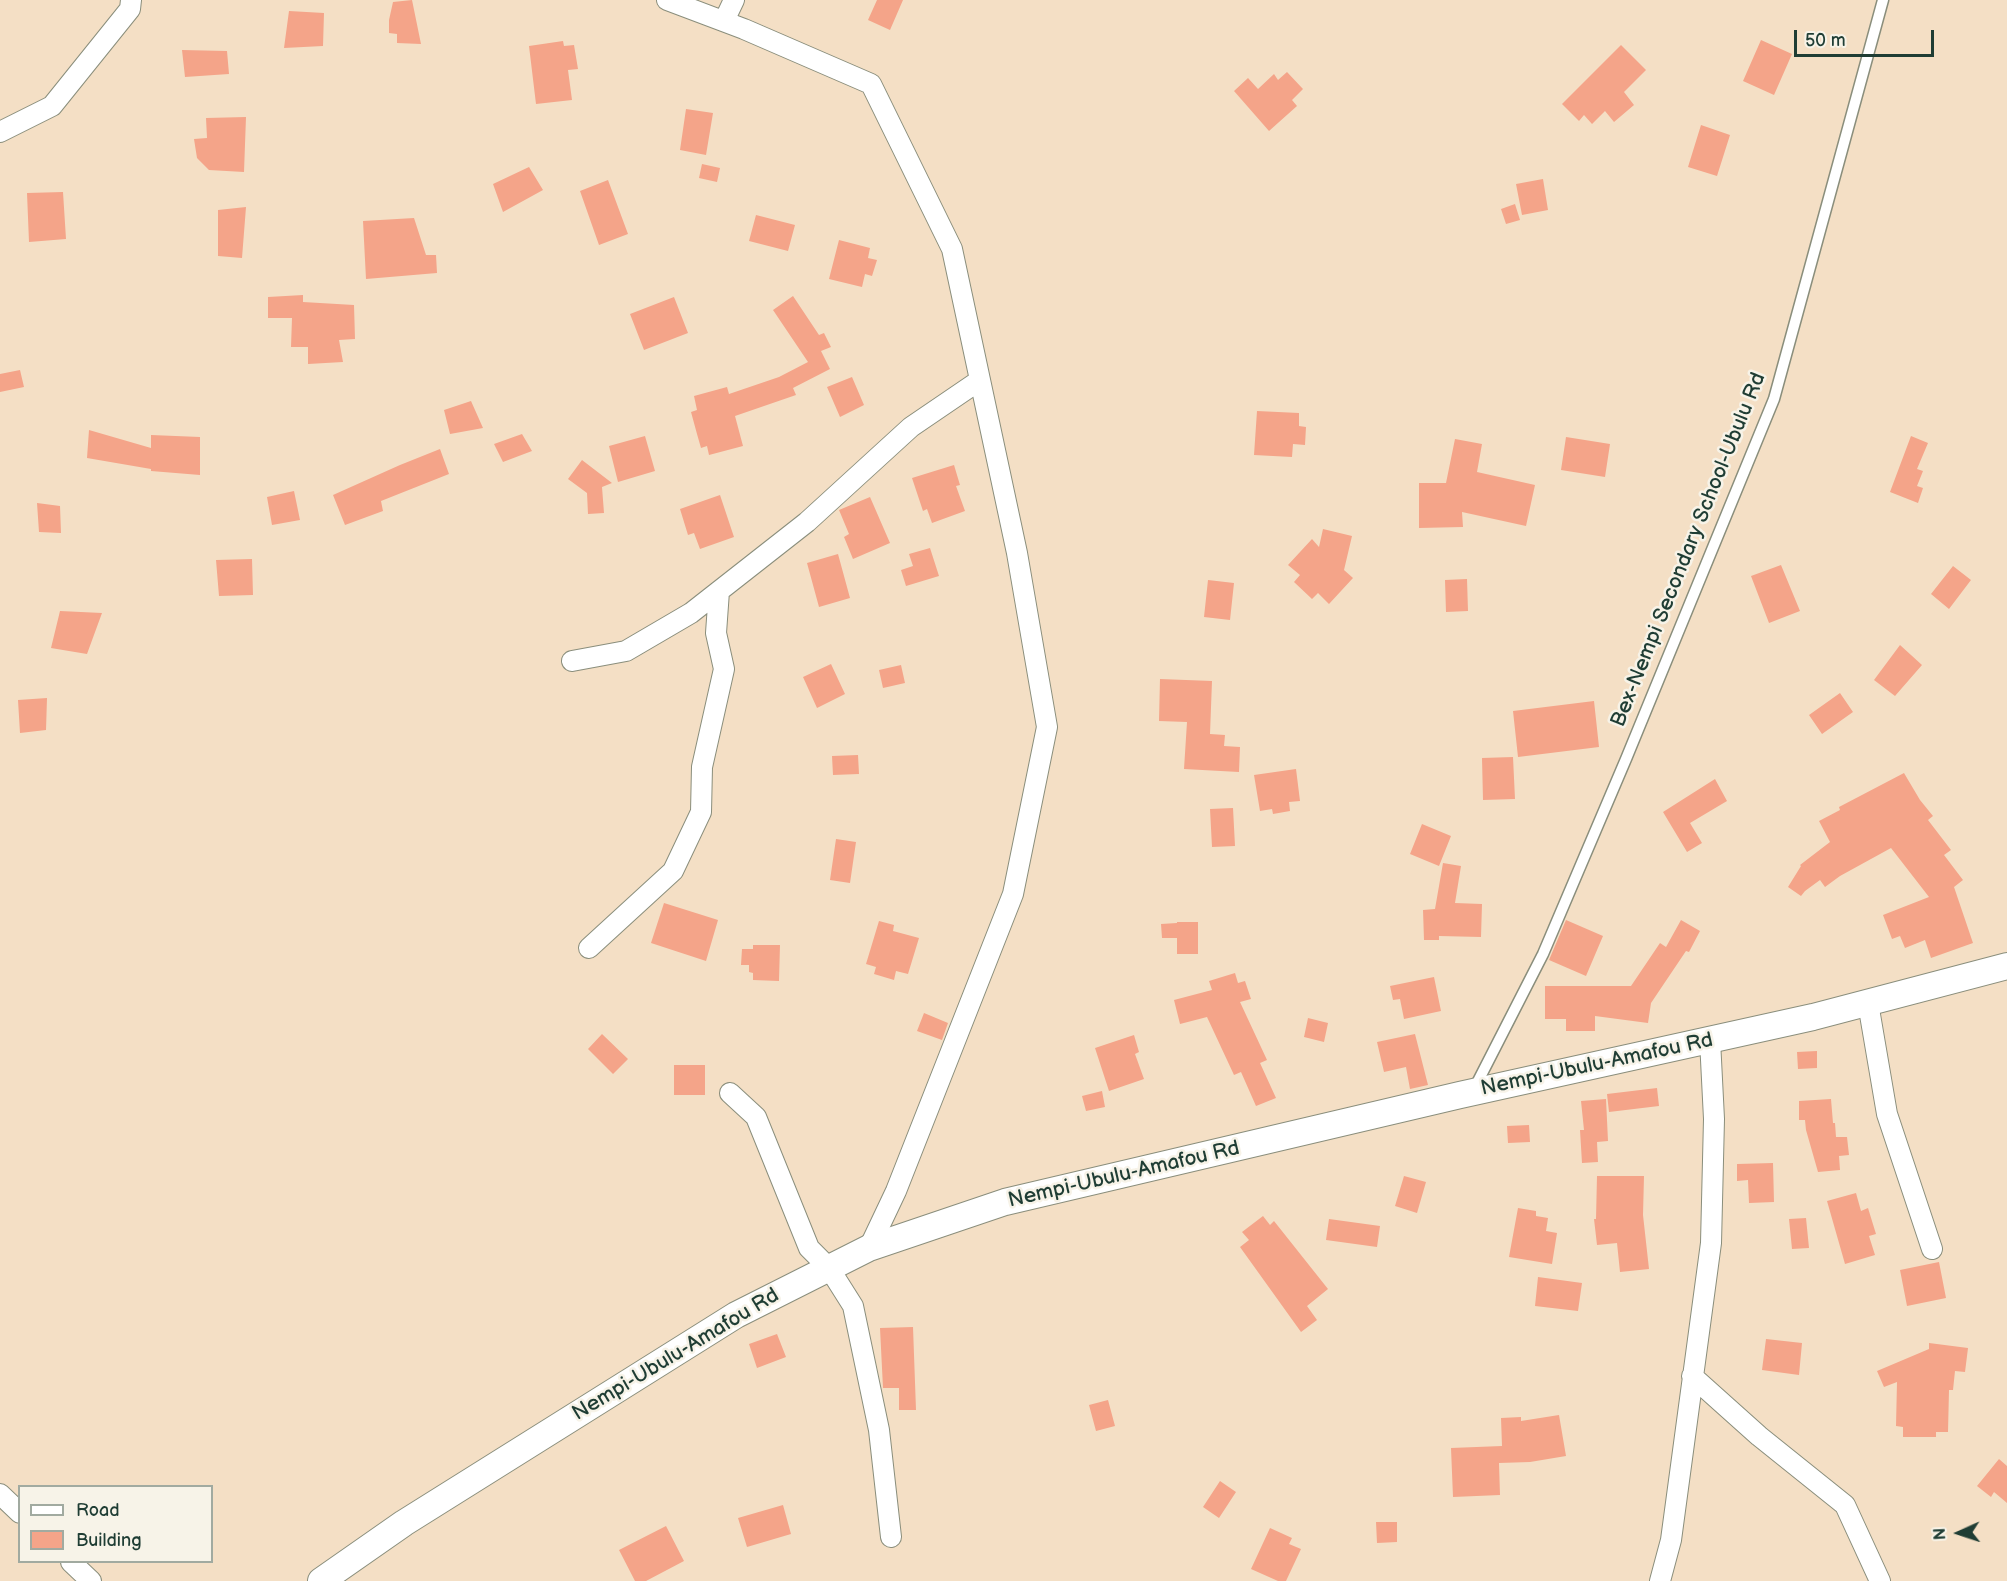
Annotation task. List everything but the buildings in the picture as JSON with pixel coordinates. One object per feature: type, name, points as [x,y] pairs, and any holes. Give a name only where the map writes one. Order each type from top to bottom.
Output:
[{"type":"street","points":[[0,132],[52,106],[130,9],[131,0]]},
{"type":"street","points":[[667,0],[724,21],[871,84],[952,249],[1017,553],[1047,727],[1013,894],[896,1191],[869,1248]]},
{"type":"street","points":[[724,21],[734,0]]},
{"type":"street","points":[[572,661],[626,651],[692,613],[807,522],[911,427],[980,380]]},
{"type":"street","points":[[589,948],[673,871],[701,812],[702,767],[724,669],[716,633],[719,591]]},
{"type":"street","name":"Nempi-Ubulu-Amafou Rd","points":[[321,1581],[404,1523],[736,1315],[869,1248],[1005,1202],[1869,1003],[2007,966]]},
{"type":"street","points":[[1869,1003],[1887,1114],[1932,1249]]},
{"type":"street","points":[[1660,1581],[1671,1540],[1711,1243],[1714,1119],[1710,1040]]},
{"type":"street","points":[[730,1093],[756,1117],[809,1248],[829,1268],[853,1306],[879,1430],[891,1537]]},
{"type":"street","points":[[1692,1376],[1759,1436],[1845,1505],[1880,1581]]},
{"type":"street","points":[[0,1494],[18,1511]]},
{"type":"street","points":[[72,1563],[91,1581]]},
{"type":"lane","name":"Bex-Nempi Secondary School-Ubulu Rd","points":[[1473,1093],[1543,954],[1774,399],[1883,0]]}]
